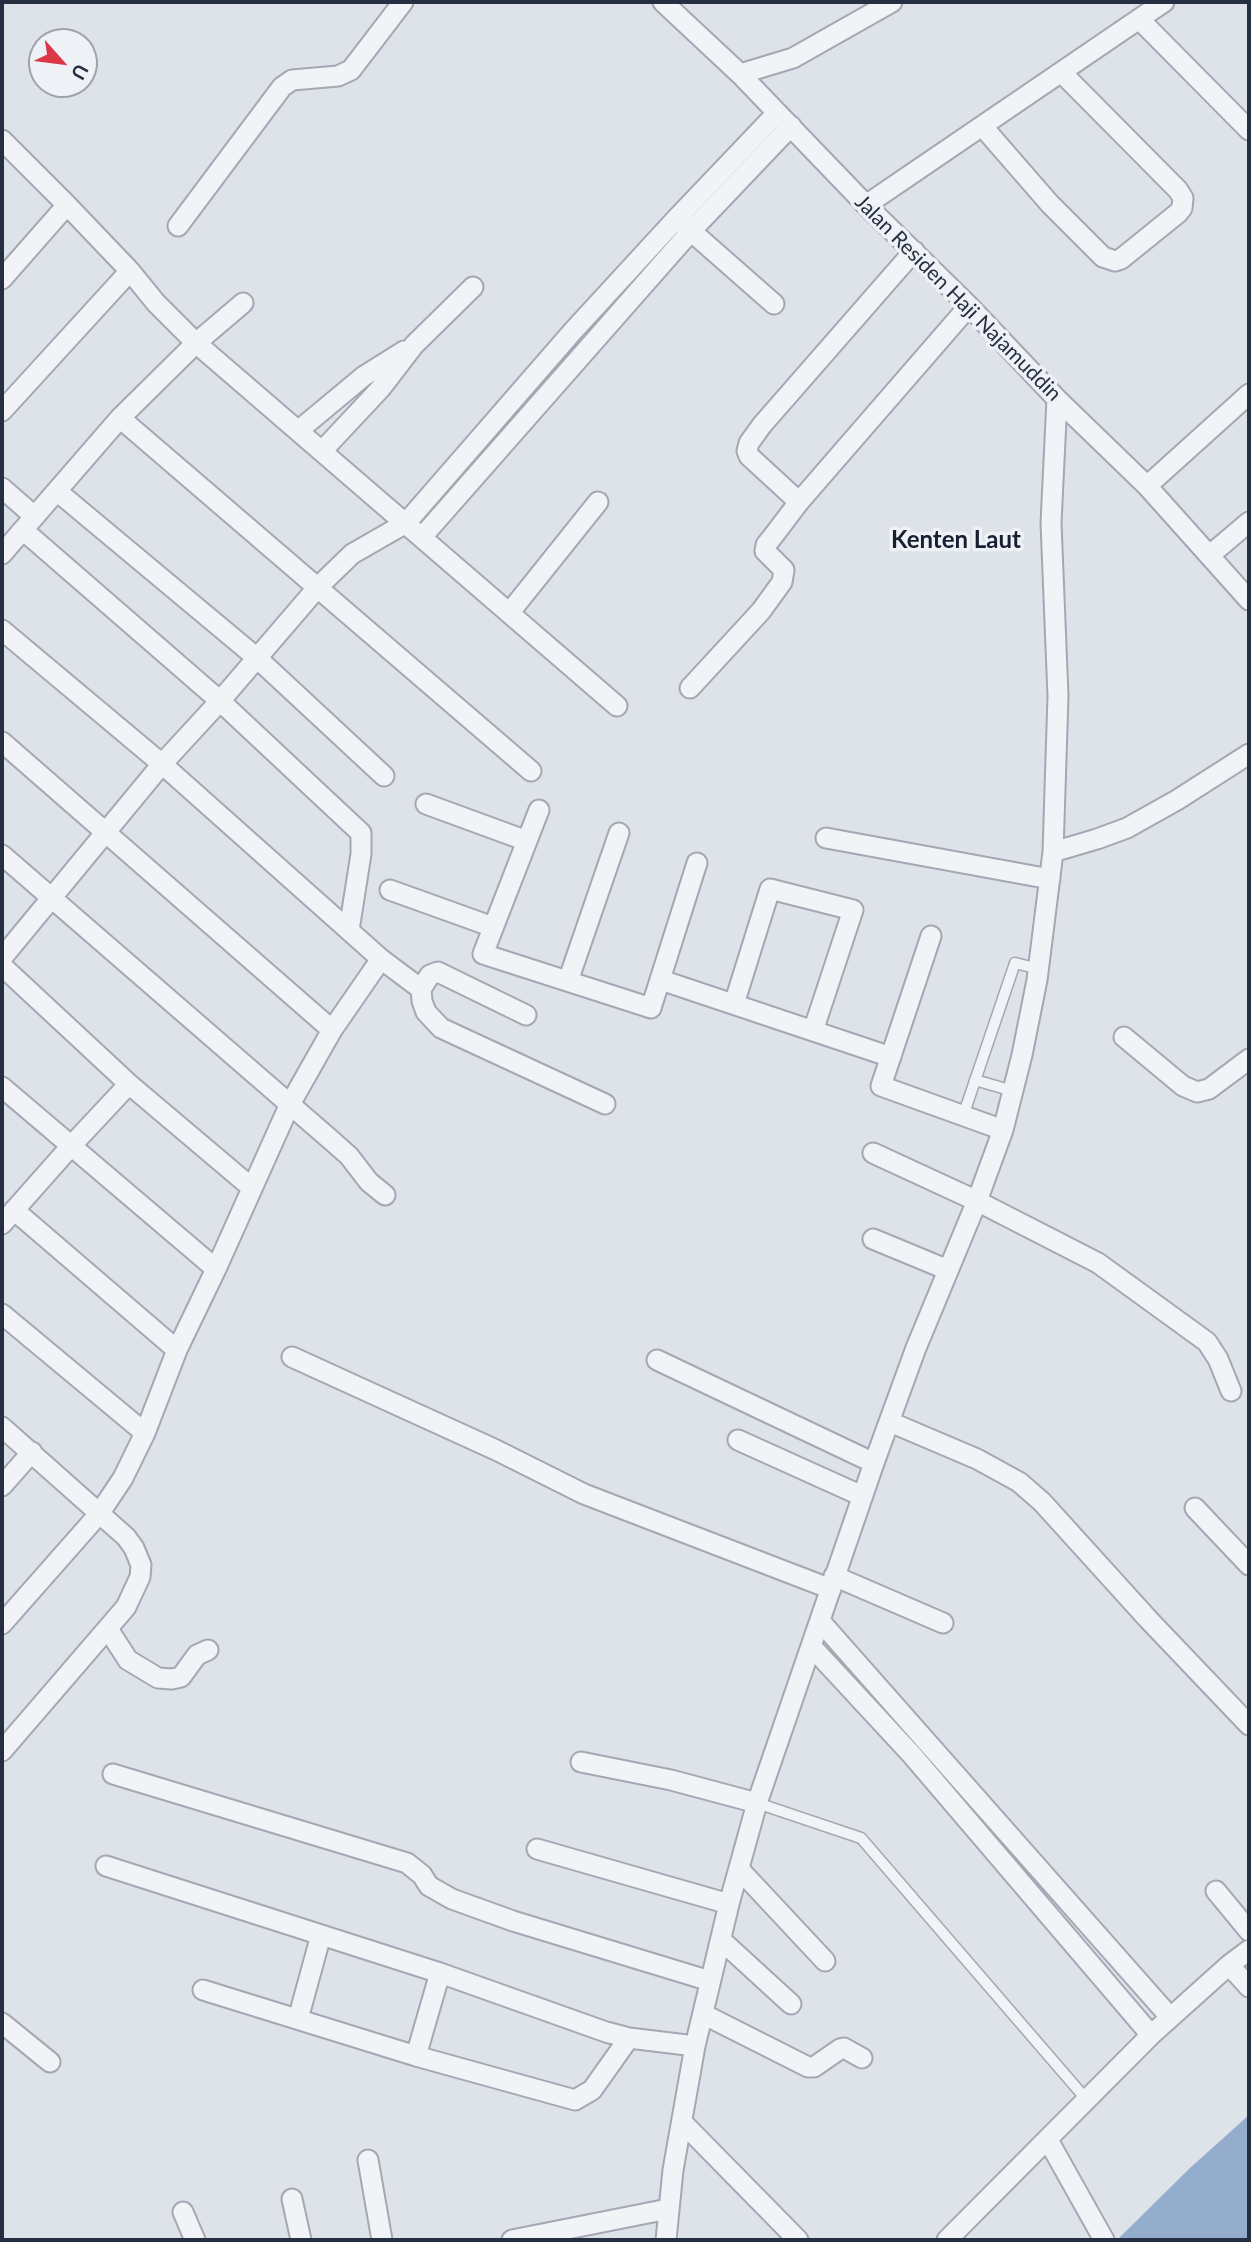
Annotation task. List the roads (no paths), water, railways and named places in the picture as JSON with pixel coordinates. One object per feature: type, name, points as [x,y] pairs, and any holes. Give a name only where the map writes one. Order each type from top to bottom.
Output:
[{"type":"street","points":[[178,226],[282,87],[292,80],[338,76],[351,70],[403,2]]},
{"type":"street","points":[[740,74],[793,58],[892,2]]},
{"type":"street","points":[[866,205],[1164,2]]},
{"type":"street","name":"Jalan Residen Haji Najamuddin","points":[[671,4],[1057,399],[1147,486],[1249,600]]},
{"type":"street","points":[[1139,19],[1249,130]]},
{"type":"street","points":[[983,127],[1050,204],[1103,257],[1110,260],[1121,259],[1178,214],[1183,198],[1062,73]]},
{"type":"street","points":[[2,958],[162,764],[318,587],[352,554],[406,523],[615,285],[684,224],[784,120]]},
{"type":"street","points":[[3,143],[67,205],[196,343],[617,706]]},
{"type":"street","points":[[2,279],[67,205]]},
{"type":"street","points":[[422,537],[633,297],[684,224]]},
{"type":"street","points":[[684,224],[774,304]]},
{"type":"street","points":[[799,502],[749,456],[749,443],[914,251]]},
{"type":"street","points":[[2,411],[130,271]]},
{"type":"street","points":[[615,285],[633,297]]},
{"type":"street","points":[[322,451],[381,388],[414,345],[473,287]]},
{"type":"street","points":[[2,554],[120,418],[196,343],[243,303]]},
{"type":"street","points":[[690,688],[761,611],[785,577],[783,569],[766,553],[765,548],[799,502],[969,306]]},
{"type":"street","points":[[573,331],[592,344]]},
{"type":"street","points":[[299,430],[364,376],[414,345]]},
{"type":"street","points":[[1147,486],[1249,394]]},
{"type":"street","points":[[666,2240],[668,2209],[695,2046],[729,1904],[757,1803],[874,1463],[1003,1130],[1039,969],[1053,852],[1058,696],[1051,523],[1057,399]]},
{"type":"street","points":[[120,418],[531,771]]},
{"type":"street","points":[[2,488],[29,523],[361,833],[361,853],[349,930]]},
{"type":"street","points":[[58,492],[257,658],[384,776]]},
{"type":"street","points":[[510,612],[598,502]]},
{"type":"street","points":[[1210,555],[1249,522]]},
{"type":"street","points":[[2,630],[162,764],[381,959],[421,989],[426,1012],[441,1028],[605,1104]]},
{"type":"street","points":[[2,742],[332,1030]]},
{"type":"street","points":[[1053,852],[1127,828],[1249,754]]},
{"type":"street","points":[[426,804],[527,841]]},
{"type":"street","points":[[539,810],[483,954],[650,1008],[697,863]]},
{"type":"street","points":[[568,981],[619,833]]},
{"type":"street","points":[[826,838],[1050,879]]},
{"type":"street","points":[[2,855],[349,1156],[369,1182],[385,1195]]},
{"type":"street","points":[[734,1004],[770,889],[853,910],[813,1031]]},
{"type":"street","points":[[390,890],[493,927]]},
{"type":"street","points":[[931,936],[881,1086],[1003,1130]]},
{"type":"street","points":[[2,1624],[99,1514],[123,1478],[145,1433],[177,1350],[289,1106],[332,1030],[381,959]]},
{"type":"street","points":[[2,966],[129,1084],[252,1188]]},
{"type":"street","points":[[421,989],[430,975],[438,972],[526,1015]]},
{"type":"street","points":[[661,980],[891,1057]]},
{"type":"street","points":[[1124,1037],[1183,1086],[1197,1092],[1209,1090],[1249,1059]]},
{"type":"street","points":[[129,1084],[8,1217],[177,1350]]},
{"type":"street","points":[[3,1092],[216,1269]]},
{"type":"street","points":[[873,1153],[977,1201],[1098,1263],[1162,1312],[1202,1338],[1214,1353],[1231,1391]]},
{"type":"street","points":[[873,1238],[948,1270]]},
{"type":"street","points":[[2,1314],[145,1433]]},
{"type":"street","points":[[292,1357],[496,1450],[584,1494],[943,1623]]},
{"type":"street","points":[[657,1360],[874,1463]]},
{"type":"street","points":[[890,1422],[976,1459],[1019,1482],[1042,1502],[1249,1725]]},
{"type":"street","points":[[2,1427],[126,1537],[141,1565],[140,1577],[126,1607],[2,1751]]},
{"type":"street","points":[[738,1440],[862,1496]]},
{"type":"street","points":[[2,1486],[32,1452]]},
{"type":"street","points":[[1195,1508],[1249,1566]]},
{"type":"street","points":[[820,1621],[1170,2017]]},
{"type":"street","points":[[108,1629],[128,1660],[158,1678],[181,1677],[197,1655],[208,1650]]},
{"type":"street","points":[[811,1646],[912,1755],[1151,2035]]},
{"type":"street","points":[[581,1762],[671,1780],[757,1803]]},
{"type":"street","points":[[113,1774],[407,1863],[422,1875],[429,1886],[452,1899],[513,1922],[710,1981]]},
{"type":"street","points":[[537,1849],[729,1904]]},
{"type":"street","points":[[106,1866],[440,1973],[629,2038],[695,2046]]},
{"type":"street","points":[[740,1870],[825,1961]]},
{"type":"street","points":[[1216,1891],[1249,1931]]},
{"type":"street","points":[[298,2019],[321,1935]]},
{"type":"street","points":[[721,1940],[791,2004]]},
{"type":"street","points":[[947,2240],[1151,2035],[1249,1950]]},
{"type":"street","points":[[1229,1965],[1249,1987]]},
{"type":"street","points":[[416,2056],[440,1973]]},
{"type":"street","points":[[204,1990],[416,2056],[575,2100],[592,2090],[629,2038]]},
{"type":"street","points":[[703,2014],[807,2067],[814,2067],[840,2049],[862,2058]]},
{"type":"street","points":[[2,2023],[50,2062]]},
{"type":"street","points":[[682,2122],[798,2240]]},
{"type":"street","points":[[1048,2140],[1104,2240]]},
{"type":"street","points":[[368,2160],[382,2240]]},
{"type":"street","points":[[292,2199],[301,2240]]},
{"type":"street","points":[[512,2240],[668,2209]]},
{"type":"street","points":[[183,2212],[195,2240]]},
{"type":"lane","points":[[962,1116],[1015,962],[1039,969]]},
{"type":"lane","points":[[975,1080],[1013,1091]]},
{"type":"lane","points":[[757,1803],[861,1838],[1086,2099]]},
{"type":"water","points":[[1249,2115],[1249,2240],[1117,2240],[1190,2168]]},
{"type":"district","name":"Kenten Laut","points":[[956,540]]}]
